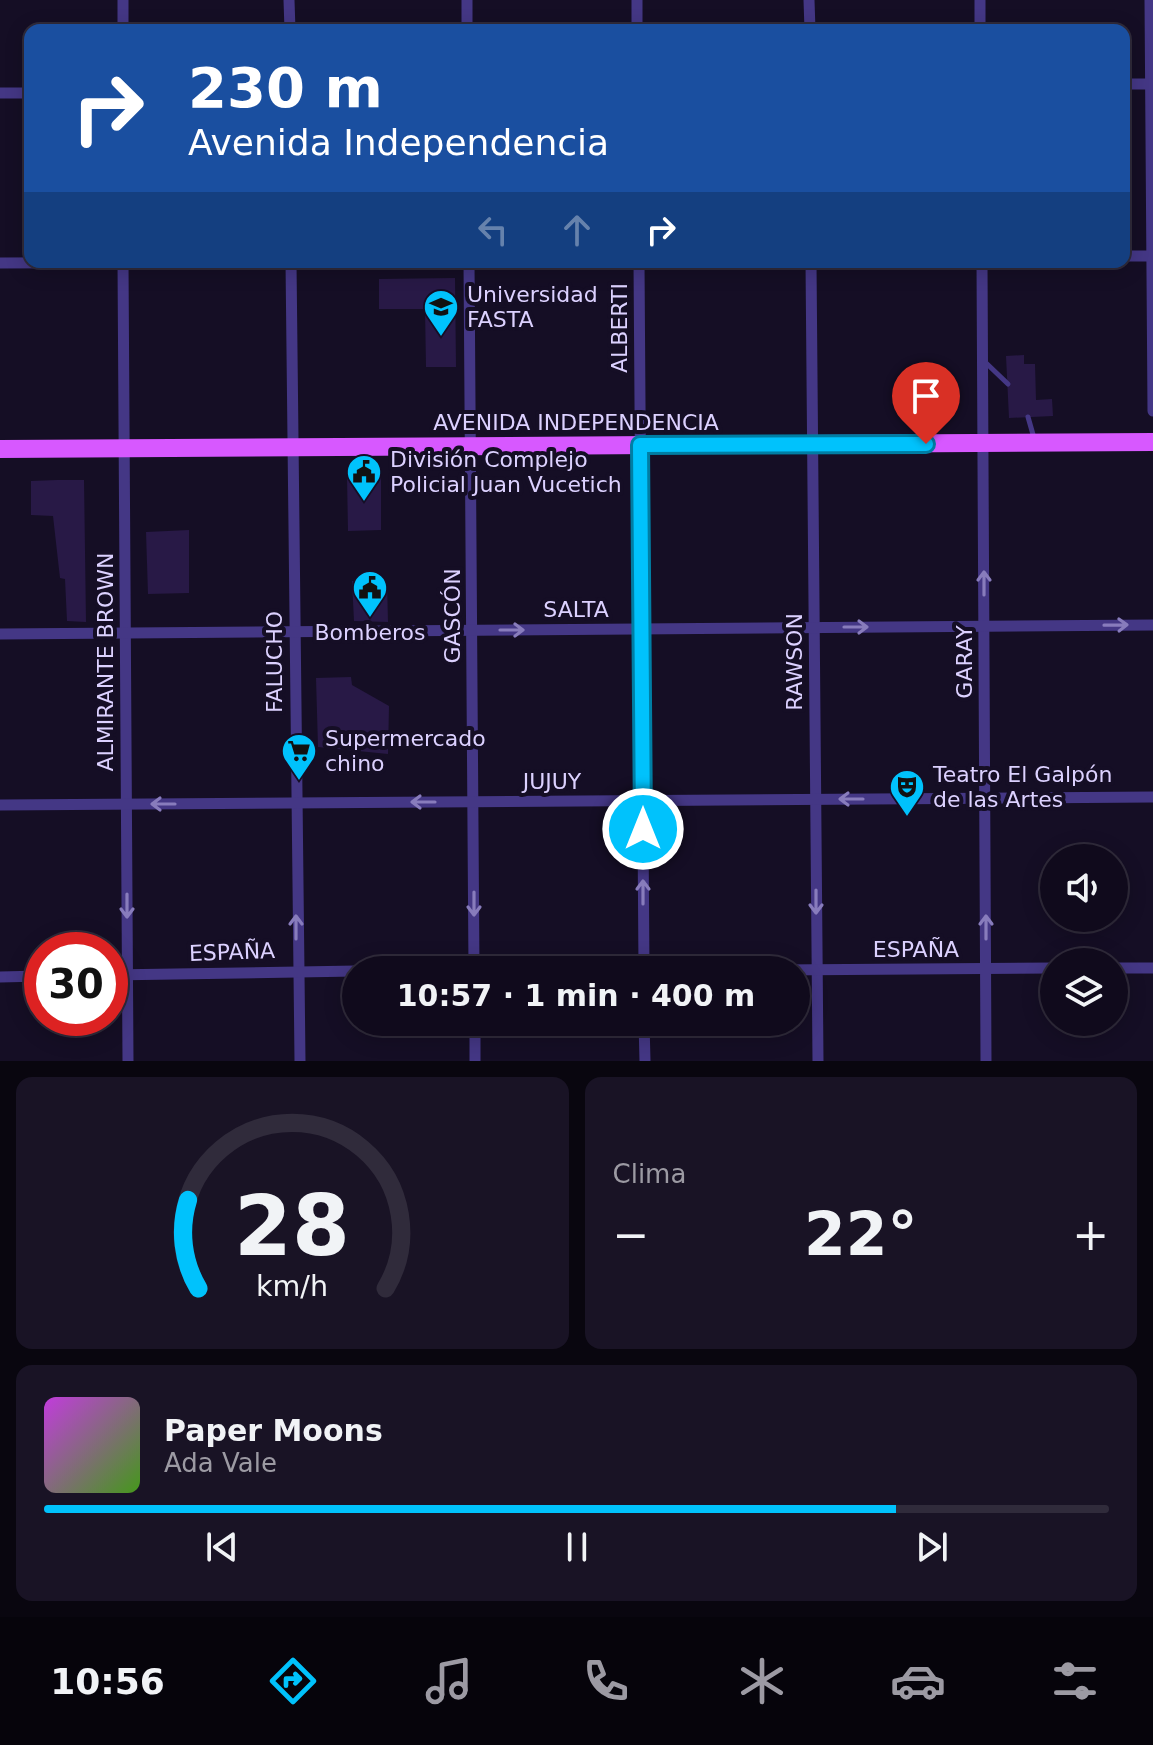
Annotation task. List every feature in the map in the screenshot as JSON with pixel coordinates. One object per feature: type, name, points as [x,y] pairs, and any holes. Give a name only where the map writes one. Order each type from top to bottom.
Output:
[{"type":"main road","name":"AVENIDA INDEPENDENCIA","points":[[0,449],[1153,442]]},
{"type":"street","points":[[123,0],[123,24]]},
{"type":"street","points":[[289,0],[290,24]]},
{"type":"street","points":[[467,0],[467,24]]},
{"type":"street","points":[[637,0],[637,24]]},
{"type":"street","points":[[809,0],[810,24]]},
{"type":"street","points":[[980,0],[980,24]]},
{"type":"street","points":[[1150,0],[1153,411]]},
{"type":"street","points":[[1130,84],[1152,84]]},
{"type":"street","points":[[0,93],[24,93]]},
{"type":"street","points":[[1130,256],[1152,256]]},
{"type":"street","points":[[0,263],[24,263]]},
{"type":"street","name":"ALMIRANTE BROWN","points":[[123,268],[127,932]]},
{"type":"street","name":"FALUCHO","points":[[291,268],[296,971],[300,1061]]},
{"type":"street","name":"GASCÓN","points":[[469,268],[474,956]]},
{"type":"street","name":"ALBERTI","points":[[639,268],[644,956]]},
{"type":"street","name":"RAWSON","points":[[811,268],[818,1061]]},
{"type":"street","name":"GARAY","points":[[982,268],[986,1061]]},
{"type":"street","name":"SALTA","points":[[0,634],[1153,625]]},
{"type":"street","name":"JUJUY","points":[[0,805],[1153,797]]},
{"type":"street","name":"ESPAÑA","points":[[810,970],[1040,968]]},
{"type":"street","points":[[1128,968],[1153,968]]},
{"type":"street","name":"ESPAÑA","points":[[128,975],[342,971]]},
{"type":"street","points":[[0,977],[24,976]]},
{"type":"street","name":"ALMIRANTE BROWN","points":[[128,1036],[128,1061]]},
{"type":"street","points":[[475,1036],[475,1061]]},
{"type":"street","points":[[644,1036],[645,1061]]},
{"type":"lane","points":[[982,359],[1008,384]]},
{"type":"lane","points":[[1028,417],[1035,443]]},
{"type":"building","name":"Universidad FASTA","points":[[455,278],[456,367],[426,367],[425,309],[379,309],[379,279]]},
{"type":"building","points":[[1024,355],[1024,364],[1035,364],[1036,400],[1052,399],[1053,416],[1009,418],[1006,356]]},
{"type":"building","name":"División Complejo Policial Juan Vucetich","points":[[347,476],[381,476],[381,530],[348,531]]},
{"type":"building","points":[[84,480],[86,622],[67,621],[65,579],[60,578],[53,516],[31,515],[31,481]]},
{"type":"building","points":[[189,530],[189,593],[148,594],[146,532]]},
{"type":"building","points":[[352,581],[387,582],[388,622],[354,621]]},
{"type":"building","points":[[351,677],[352,685],[389,706],[388,754],[318,747],[316,678]]},
{"type":"place","name":"Universidad FASTA","points":[[441,338]]},
{"type":"place","name":"División Complejo Policial Juan Vucetich","points":[[364,503]]},
{"type":"place","name":"Bomberos","points":[[370,619]]},
{"type":"place","name":"Supermercado chino","points":[[299,782]]},
{"type":"place","name":"Teatro El Galpón de las Artes","points":[[907,818]]},
{"type":"route","points":[[643,829],[640,445],[926,444]]}]
